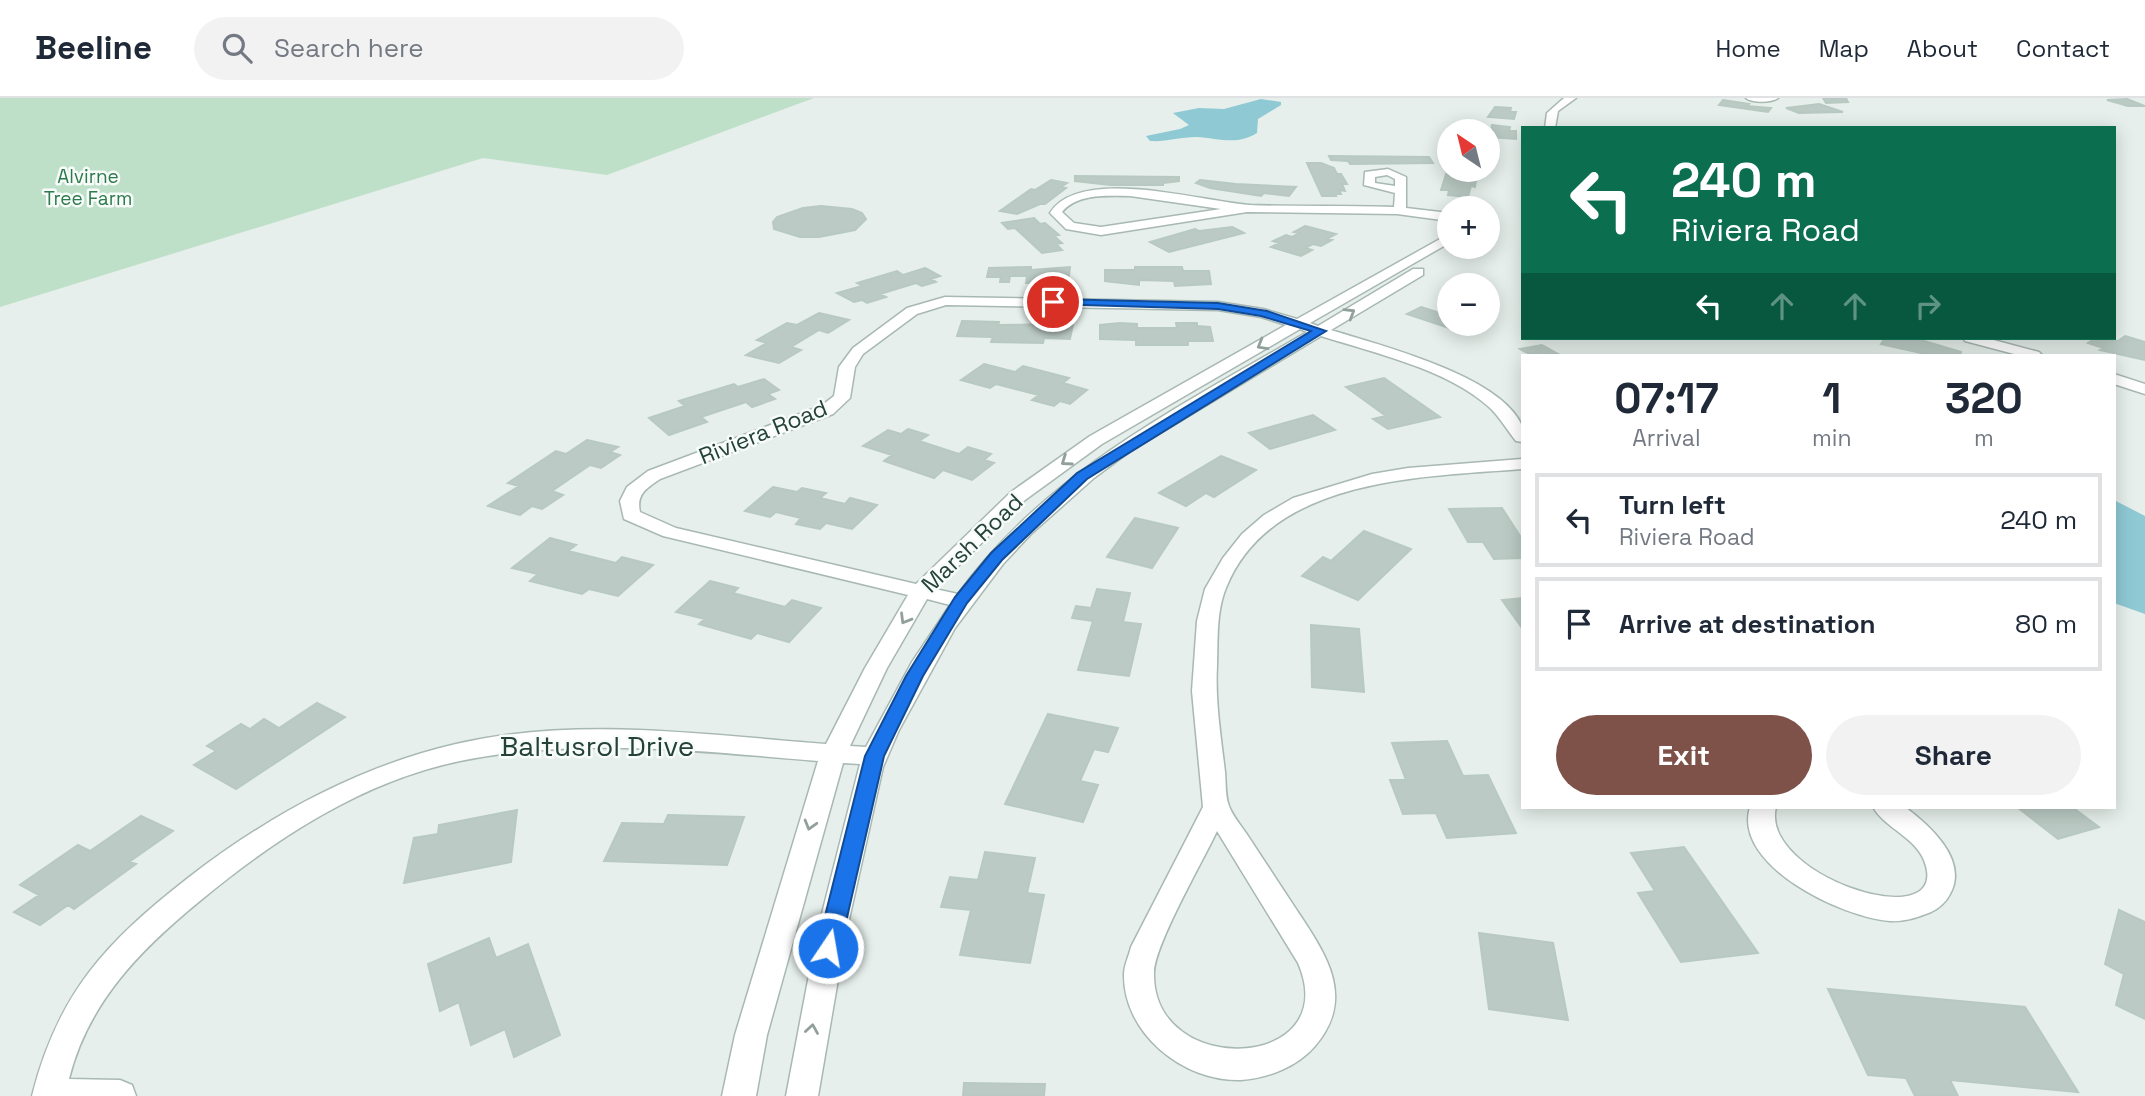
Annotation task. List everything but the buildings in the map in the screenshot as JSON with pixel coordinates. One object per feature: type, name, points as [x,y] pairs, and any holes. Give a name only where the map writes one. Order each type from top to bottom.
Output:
[{"type":"street","points":[[1550,126],[1549,118],[1553,110],[1572,98]]},
{"type":"street","points":[[1750,98],[1773,98]]},
{"type":"street","points":[[1399,190],[1399,211]]},
{"type":"street","points":[[1247,208],[1101,231],[1070,226],[1056,213],[1060,206],[1076,198],[1100,193],[1143,195],[1247,208],[1399,211],[1437,216]]},
{"type":"street","name":"Marsh Road","points":[[739,1096],[762,997],[833,754],[876,668],[921,591],[1018,496],[1096,440],[1437,245]]},
{"type":"street","name":"Marsh Road","points":[[802,1096],[813,1022],[841,887],[874,756],[915,676],[961,601],[997,557],[1082,476],[1441,259]]},
{"type":"street","name":"Riviera Road","points":[[961,601],[670,532],[631,515],[628,505],[630,495],[637,486],[654,475],[827,410],[842,398],[846,367],[858,351],[903,316],[932,304],[970,300],[1218,306],[1263,313],[1299,324]]},
{"type":"street","points":[[1299,324],[1452,376],[1496,404],[1521,436]]},
{"type":"street","points":[[1978,340],[2030,354]]},
{"type":"street","points":[[2116,380],[2145,389]]},
{"type":"street","points":[[1216,807],[1146,947],[1139,972],[1141,997],[1160,1030],[1175,1044],[1202,1059],[1235,1065],[1265,1062],[1292,1049],[1311,1030],[1321,1006],[1320,979],[1310,954],[1216,807],[1204,691],[1208,621],[1215,589],[1230,562],[1249,538],[1271,519],[1300,502],[1372,479],[1408,473],[1521,464]]},
{"type":"street","name":"Baltusrol Drive","points":[[120,1096],[48,1095],[61,1049],[78,1012],[97,984],[164,913],[234,856],[272,831],[345,793],[435,759],[498,745],[526,743],[638,741],[874,756]]},
{"type":"street","points":[[1762,809],[1762,830],[1774,850],[1792,869],[1817,886],[1846,899],[1876,907],[1904,908],[1927,901],[1940,887],[1942,868],[1932,847],[1913,826],[1889,809]]},
{"type":"green space","name":"Alvirne Tree Farm","points":[[0,98],[814,98],[607,175],[483,158],[0,307]]},
{"type":"water","points":[[1261,99],[1281,102],[1281,105],[1258,119],[1257,133],[1249,137],[1235,140],[1196,137],[1150,141],[1146,136],[1189,125],[1173,113],[1199,108],[1224,109]]},
{"type":"water","points":[[2116,501],[2145,516],[2145,614],[2116,604]]},
{"type":"route","points":[[828,948],[874,756],[915,676],[961,601],[997,557],[1082,476],[1320,331],[1263,313],[1218,306],[1053,302]]}]
